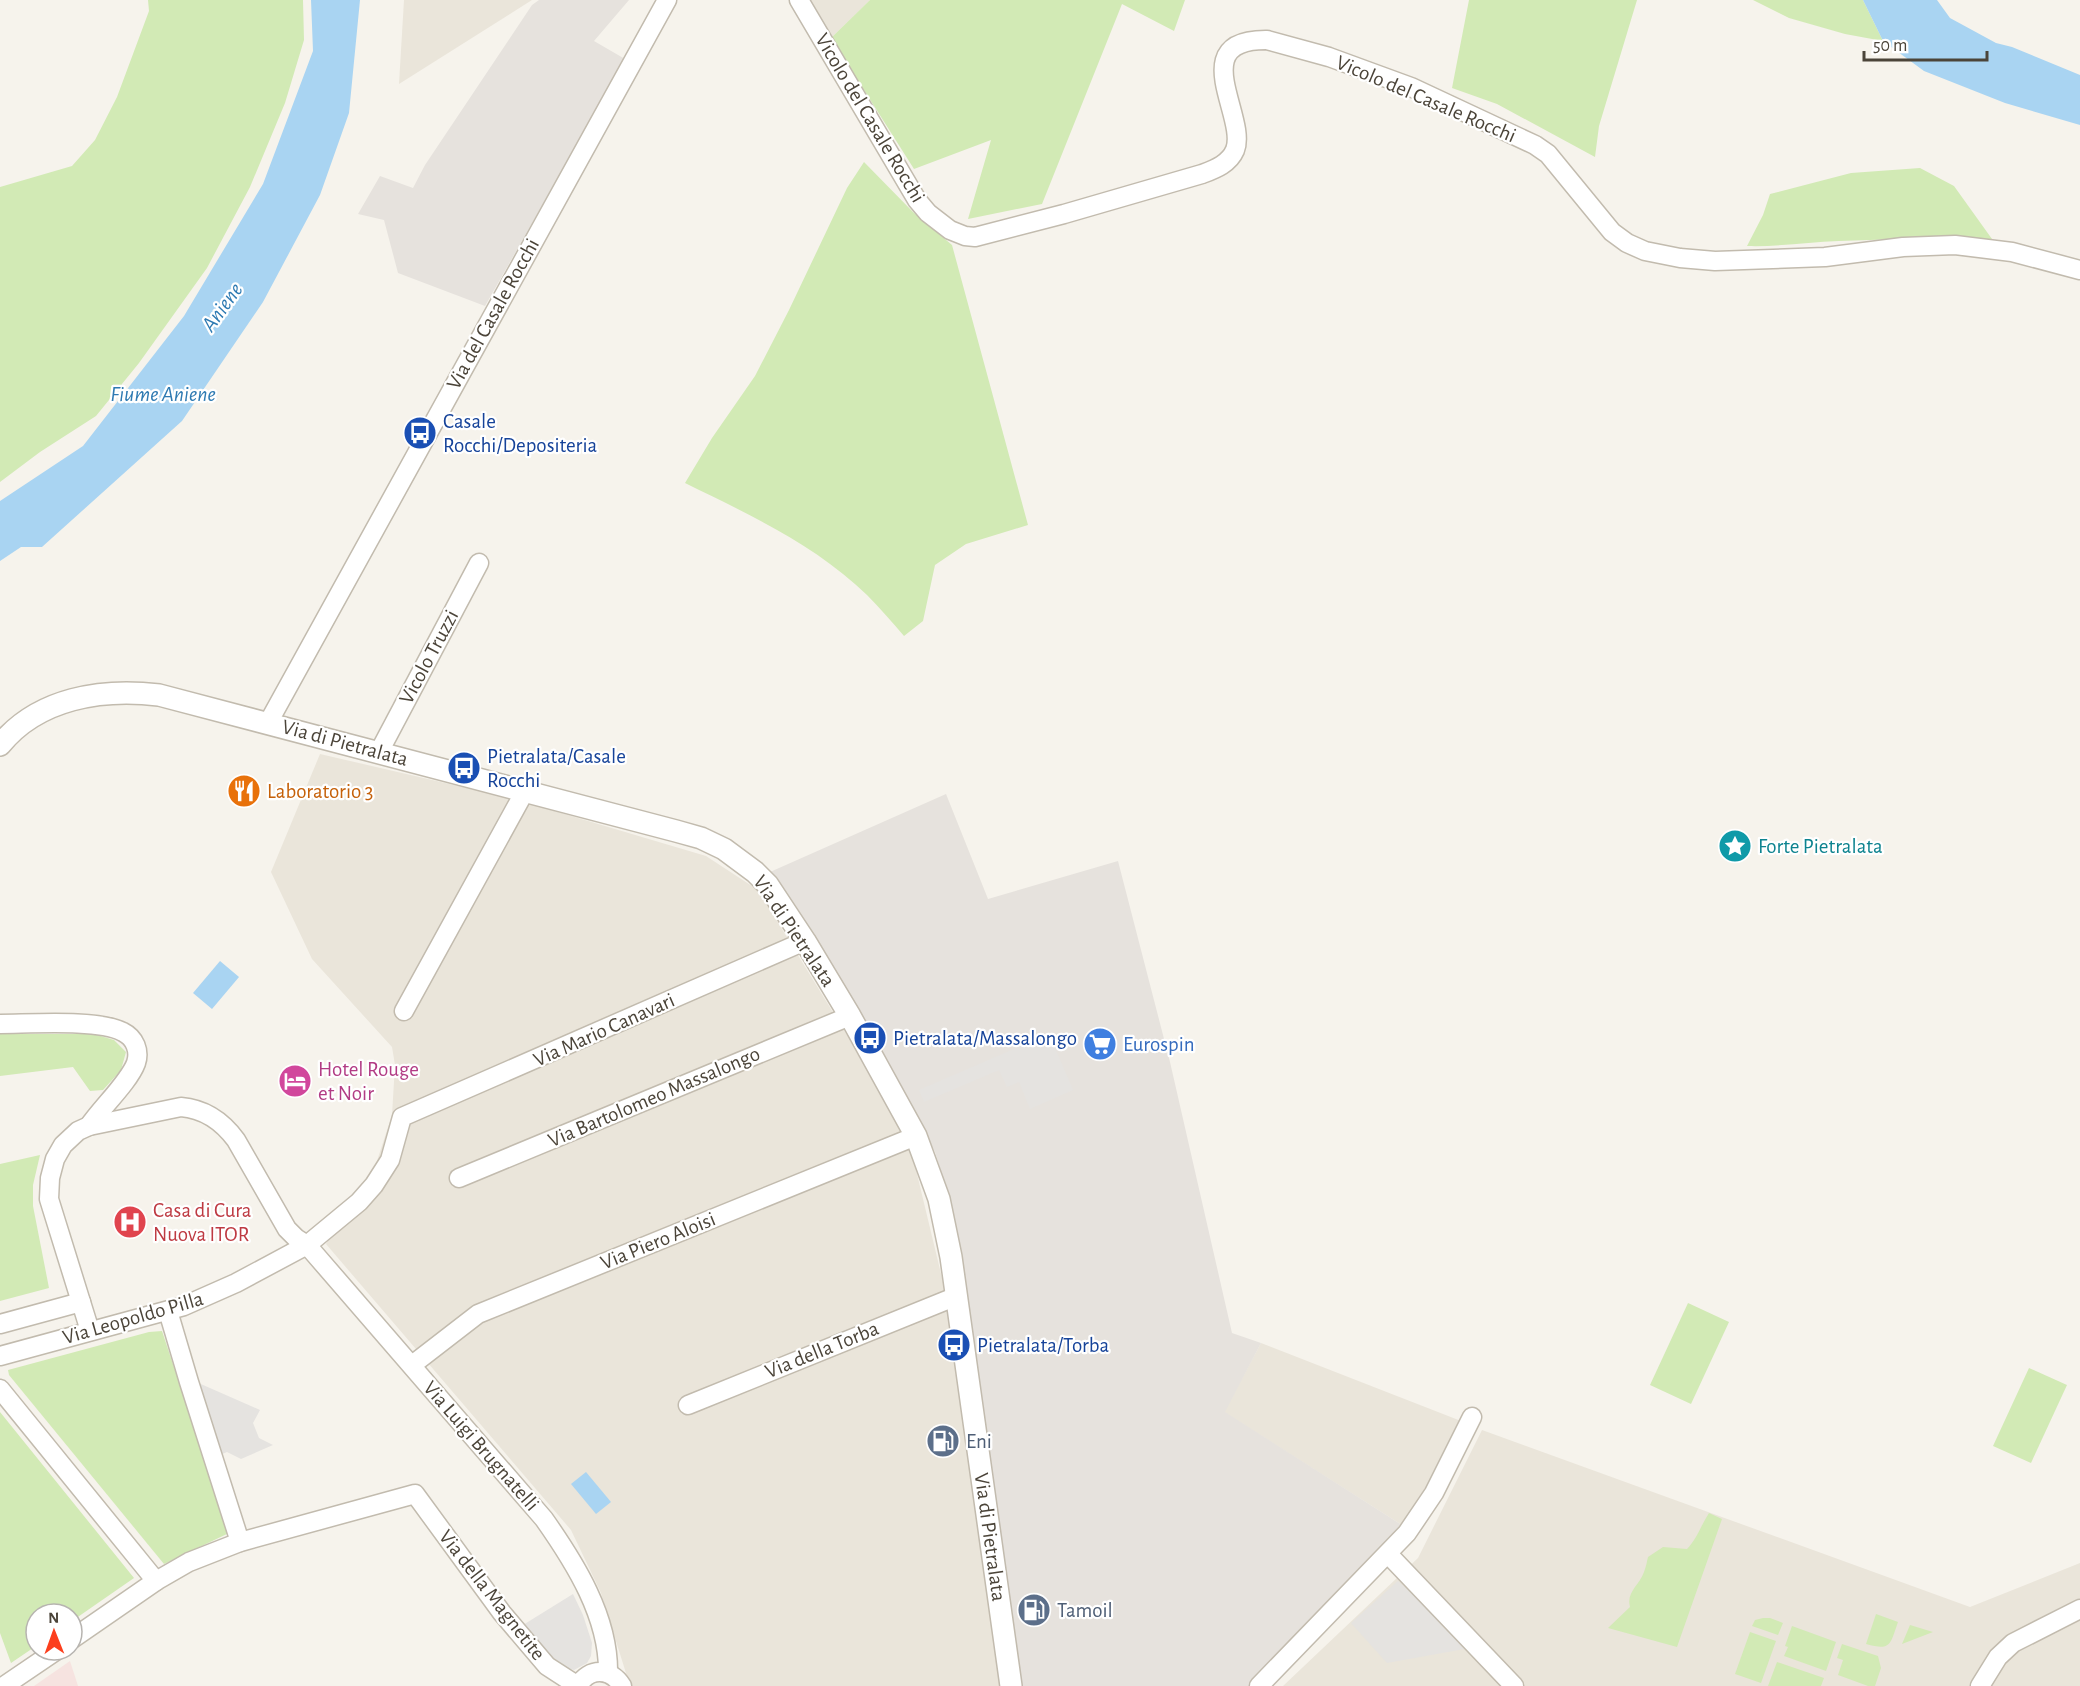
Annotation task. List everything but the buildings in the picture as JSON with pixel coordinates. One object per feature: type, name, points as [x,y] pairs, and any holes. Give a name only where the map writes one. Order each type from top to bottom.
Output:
[{"type":"street","name":"Via del Casale Rocchi","points":[[268,723],[667,0]]},
{"type":"street","name":"Vicolo del Casale Rocchi","points":[[799,0],[917,200],[942,225],[965,236],[984,235],[1052,217],[1202,174],[1221,166],[1231,156],[1237,140],[1225,87],[1226,61],[1230,51],[1235,47],[1257,39],[1329,57],[1411,87],[1535,145],[1548,154],[1612,232],[1627,243],[1645,251],[1680,258],[1715,261],[1825,257],[1902,247],[1955,245],[2012,252],[2080,270]]},
{"type":"street","name":"Vicolo Truzzi","points":[[379,752],[479,562]]},
{"type":"street","name":"Via di Pietralata","points":[[0,745],[21,723],[42,710],[73,700],[106,694],[159,695],[676,831],[724,849],[755,872],[768,885],[805,941],[850,1016],[916,1136],[933,1176],[943,1211],[957,1296],[1011,1686]]},
{"type":"street","points":[[404,1011],[525,791]]},
{"type":"street","name":"Via Mario Canavari","points":[[402,1117],[805,941]]},
{"type":"street","name":"Via Bartolomeo Massalongo","points":[[459,1178],[850,1016]]},
{"type":"street","points":[[0,1024],[103,1026],[122,1031],[134,1041],[137,1056],[132,1070],[89,1126],[74,1134],[59,1152],[52,1168],[49,1190],[51,1206],[90,1331]]},
{"type":"street","name":"Via Luigi Brugnatelli","points":[[89,1126],[181,1107],[192,1108],[209,1115],[230,1132],[287,1229],[307,1245],[538,1512],[555,1535],[578,1574],[595,1610],[605,1646],[608,1673]]},
{"type":"street","name":"Via Leopoldo Pilla","points":[[0,1356],[168,1311],[236,1283],[307,1245],[359,1202],[374,1185],[390,1160],[402,1117]]},
{"type":"street","name":"Via Piero Aloisi","points":[[412,1365],[478,1314],[916,1136]]},
{"type":"street","name":"Via della Torba","points":[[688,1405],[957,1296]]},
{"type":"street","points":[[0,1324],[81,1302]]},
{"type":"street","points":[[84,1632],[156,1581],[189,1562],[240,1542],[168,1311]]},
{"type":"street","points":[[0,1389],[156,1581]]},
{"type":"street","points":[[1259,1686],[1407,1533],[1428,1503],[1472,1417]]},
{"type":"street","name":"Via della Magnetite","points":[[240,1542],[415,1494],[502,1613],[547,1666],[578,1686]]},
{"type":"street","points":[[1388,1554],[1514,1686]]},
{"type":"street","points":[[1980,1686],[1998,1657],[2013,1643],[2080,1609]]},
{"type":"street","points":[[0,1674],[4,1686],[39,1662]]},
{"type":"street","points":[[578,1686],[581,1680],[592,1673],[608,1673],[617,1678],[622,1686]]},
{"type":"shaded area","points":[[404,0],[532,0],[399,84]]},
{"type":"shaded area","points":[[539,0],[629,0],[594,41],[625,59],[485,306],[398,273],[384,220],[358,214],[380,176],[413,188],[425,165],[532,5]]},
{"type":"shaded area","points":[[810,0],[870,0],[831,38]]},
{"type":"shaded area","points":[[320,754],[514,799],[706,856],[758,890],[850,1040],[911,1149],[956,1336],[1000,1686],[630,1686],[601,1593],[571,1530],[326,1244],[375,1167],[392,1115],[395,1065],[392,1047],[312,959],[271,872]]},
{"type":"shaded area","points":[[946,794],[988,899],[1118,861],[1170,1062],[1232,1333],[1261,1343],[1225,1412],[1405,1527],[1251,1686],[1020,1686],[1001,1533],[951,1203],[935,1152],[901,1085],[797,908],[770,872]]},
{"type":"shaded area","points":[[1049,1034],[1073,1090],[1030,1109],[1019,1082],[1007,1087],[999,1070],[924,1102],[919,1090]]},
{"type":"shaded area","points":[[1261,1343],[1461,1421],[1428,1491],[1405,1527],[1224,1412]]},
{"type":"shaded area","points":[[194,1381],[260,1410],[253,1423],[259,1438],[273,1445],[241,1459],[227,1452],[220,1455]]},
{"type":"shaded area","points":[[1482,1430],[1970,1607],[2080,1563],[2080,1686],[1283,1686],[1418,1558]]},
{"type":"shaded area","points":[[1398,1581],[1470,1648],[1387,1663],[1351,1623]]},
{"type":"shaded area","points":[[573,1594],[592,1643],[591,1656],[587,1663],[574,1670],[560,1666],[551,1659],[523,1625]]},
{"type":"shaded area","points":[[70,1662],[78,1686],[34,1686]]},
{"type":"green space","points":[[148,0],[303,0],[304,40],[285,103],[250,187],[207,268],[139,363],[96,416],[40,452],[0,482],[0,187],[72,166],[95,140],[117,97],[149,11]]},
{"type":"green space","points":[[870,0],[1185,0],[1174,31],[1122,4],[1042,204],[968,219],[991,140],[914,169],[831,38]]},
{"type":"green space","points":[[1469,0],[1637,0],[1599,126],[1595,157],[1497,104],[1452,88]]},
{"type":"green space","points":[[1753,0],[1863,0],[1883,41],[1845,34],[1789,18]]},
{"type":"green space","points":[[864,162],[913,212],[952,245],[1028,525],[966,544],[935,565],[923,621],[904,636],[867,595],[826,561],[780,532],[685,483],[712,438],[755,376],[847,188]]},
{"type":"green space","points":[[1920,168],[1954,186],[1992,239],[1858,240],[1747,246],[1763,215],[1770,194],[1851,173]]},
{"type":"green space","points":[[0,1034],[94,1034],[114,1040],[126,1052],[121,1070],[103,1090],[90,1091],[73,1067],[0,1076]]},
{"type":"green space","points":[[40,1155],[33,1185],[33,1206],[49,1288],[0,1301],[0,1164]]},
{"type":"green space","points":[[1688,1303],[1729,1322],[1691,1404],[1650,1385]]},
{"type":"green space","points":[[162,1331],[229,1533],[164,1564],[9,1375],[8,1370],[149,1332]]},
{"type":"green space","points":[[2029,1368],[2067,1385],[2031,1463],[1993,1446]]},
{"type":"green space","points":[[0,1412],[134,1578],[84,1613],[84,1602],[24,1602],[24,1654],[11,1663],[0,1633]]},
{"type":"green space","points":[[1709,1513],[1722,1519],[1677,1647],[1608,1628],[1630,1607],[1630,1597],[1642,1577],[1648,1557],[1663,1547],[1687,1549],[1694,1541]]},
{"type":"green space","points":[[1876,1614],[1898,1622],[1891,1641],[1880,1647],[1866,1644]]},
{"type":"green space","points":[[1763,1618],[1783,1623],[1778,1635],[1752,1626],[1755,1620]]},
{"type":"green space","points":[[1910,1625],[1933,1632],[1902,1644]]},
{"type":"green space","points":[[1792,1626],[1836,1642],[1826,1671],[1784,1656]]},
{"type":"green space","points":[[1750,1632],[1776,1641],[1761,1683],[1735,1674]]},
{"type":"green space","points":[[1842,1644],[1878,1656],[1881,1668],[1875,1686],[1868,1686],[1838,1675],[1843,1660],[1837,1658]]},
{"type":"green space","points":[[1777,1662],[1824,1678],[1821,1686],[1768,1686]]},
{"type":"water","name":"Fiume Aniene","points":[[311,0],[360,0],[349,113],[320,195],[263,302],[182,421],[42,547],[21,547],[0,561],[0,501],[83,446],[184,316],[263,184],[313,51]]},
{"type":"water","points":[[1863,0],[1937,0],[1950,18],[1996,43],[2012,47],[2080,75],[2080,125],[2005,103],[1924,71],[1883,41]]},
{"type":"water","points":[[220,961],[239,977],[212,1009],[193,993]]},
{"type":"water","points":[[586,1472],[611,1502],[596,1514],[571,1484]]},
{"type":"place","name":"Casale Rocchi/Depositeria","points":[[420,433]]},
{"type":"place","name":"Pietralata/Casale Rocchi","points":[[464,768]]},
{"type":"place","name":"Laboratorio 3","points":[[244,791]]},
{"type":"place","name":"Forte Pietralata","points":[[1735,846]]},
{"type":"place","name":"Pietralata/Massalongo","points":[[870,1038]]},
{"type":"place","name":"Eurospin","points":[[1100,1044]]},
{"type":"place","name":"Hotel Rouge et Noir","points":[[295,1081]]},
{"type":"place","name":"Casa di Cura Nuova ITOR","points":[[130,1222]]},
{"type":"place","name":"Pietralata/Torba","points":[[954,1345]]},
{"type":"place","name":"Eni","points":[[943,1441]]},
{"type":"place","name":"Tamoil","points":[[1034,1610]]},
{"type":"water label","name":"Aniene","points":[[222,307]]}]
